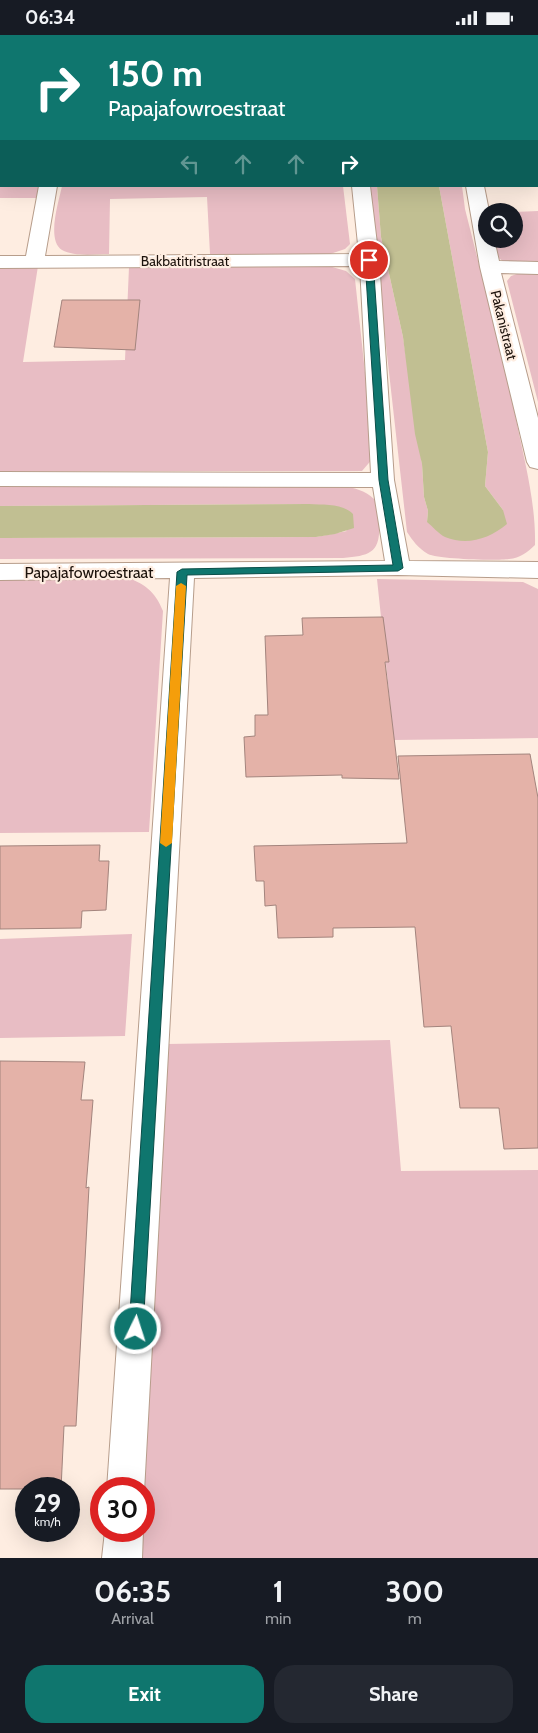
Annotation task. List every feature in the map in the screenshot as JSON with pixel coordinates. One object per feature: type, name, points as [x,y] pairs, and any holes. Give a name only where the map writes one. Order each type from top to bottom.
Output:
[{"type":"street","points":[[34,262],[48,187]]},
{"type":"street","points":[[361,187],[369,260],[383,480],[398,568]]},
{"type":"street","name":"Pakanistraat","points":[[475,187],[490,267],[538,462]]},
{"type":"street","name":"Bakbatitristraat","points":[[0,262],[369,260]]},
{"type":"street","points":[[490,267],[538,268]]},
{"type":"street","points":[[0,479],[383,480]]},
{"type":"street","name":"Papajafowroestraat","points":[[0,572],[182,572],[398,568],[538,570]]},
{"type":"street","points":[[127,1477],[182,572]]},
{"type":"street","points":[[122,1558],[123,1542]]},
{"type":"shaded area","points":[[0,187],[42,187],[40,198],[0,198]]},
{"type":"shaded area","points":[[62,187],[343,187],[350,244],[345,249],[330,254],[210,254],[207,197],[110,199],[109,254],[73,254],[62,250],[57,245],[54,229]]},
{"type":"shaded area","points":[[368,187],[377,187],[381,237],[403,337],[422,464],[424,497],[428,511],[427,522],[503,510],[485,486],[488,452],[439,187],[462,187],[465,209],[511,397],[526,469],[534,515],[535,545],[520,556],[509,559],[492,560],[434,556],[421,549],[407,532]]},
{"type":"shaded area","points":[[377,187],[439,187],[488,452],[485,486],[503,510],[507,524],[485,537],[470,541],[453,540],[445,537],[427,522],[428,511],[424,497],[422,464],[415,434],[403,337],[381,237]]},
{"type":"shaded area","points":[[538,211],[538,264],[504,262],[496,256],[495,248],[523,248],[523,212]]},
{"type":"shaded area","points":[[322,264],[346,271],[355,279],[374,457],[362,471],[0,471],[0,266],[38,266],[23,362],[125,360],[129,267]]},
{"type":"shaded area","points":[[520,273],[538,273],[538,402],[507,281],[511,276]]},
{"type":"shaded area","points":[[0,485],[342,486],[363,491],[374,499],[378,513],[378,540],[376,546],[367,554],[343,558],[0,559],[0,538],[316,537],[347,531],[309,504],[0,506]]},
{"type":"shaded area","points":[[332,505],[349,510],[353,514],[354,528],[316,537],[0,538],[0,506]]},
{"type":"shaded area","points":[[131,579],[151,591],[163,611],[149,832],[0,833],[0,580]]},
{"type":"shaded area","points":[[377,579],[523,582],[538,589],[538,738],[394,740]]},
{"type":"shaded area","points":[[132,934],[125,1036],[0,1038],[0,939]]},
{"type":"shaded area","points":[[390,1040],[401,1171],[538,1170],[538,1558],[139,1558],[140,1542],[155,1542],[155,1477],[145,1477],[167,1044]]},
{"type":"building","points":[[62,300],[140,300],[135,350],[54,347]]},
{"type":"building","points":[[383,617],[389,662],[385,662],[399,779],[342,778],[342,775],[246,777],[244,737],[255,736],[255,715],[268,715],[265,636],[303,635],[302,618]]},
{"type":"building","points":[[530,754],[538,798],[538,1148],[504,1149],[499,1108],[460,1108],[451,1026],[424,1027],[415,927],[333,928],[333,937],[278,938],[276,905],[265,906],[264,881],[256,881],[254,846],[407,843],[398,756]]},
{"type":"building","points":[[100,845],[99,861],[109,861],[106,910],[82,911],[81,928],[0,929],[0,846]]},
{"type":"building","points":[[0,1061],[85,1062],[81,1100],[93,1100],[86,1188],[89,1187],[76,1426],[64,1426],[62,1477],[15,1477],[15,1489],[0,1489]]},
{"type":"slow traffic","points":[[166,843],[181,586]]},
{"type":"route","points":[[136,1329],[182,572],[398,568],[383,480],[369,260]]}]
